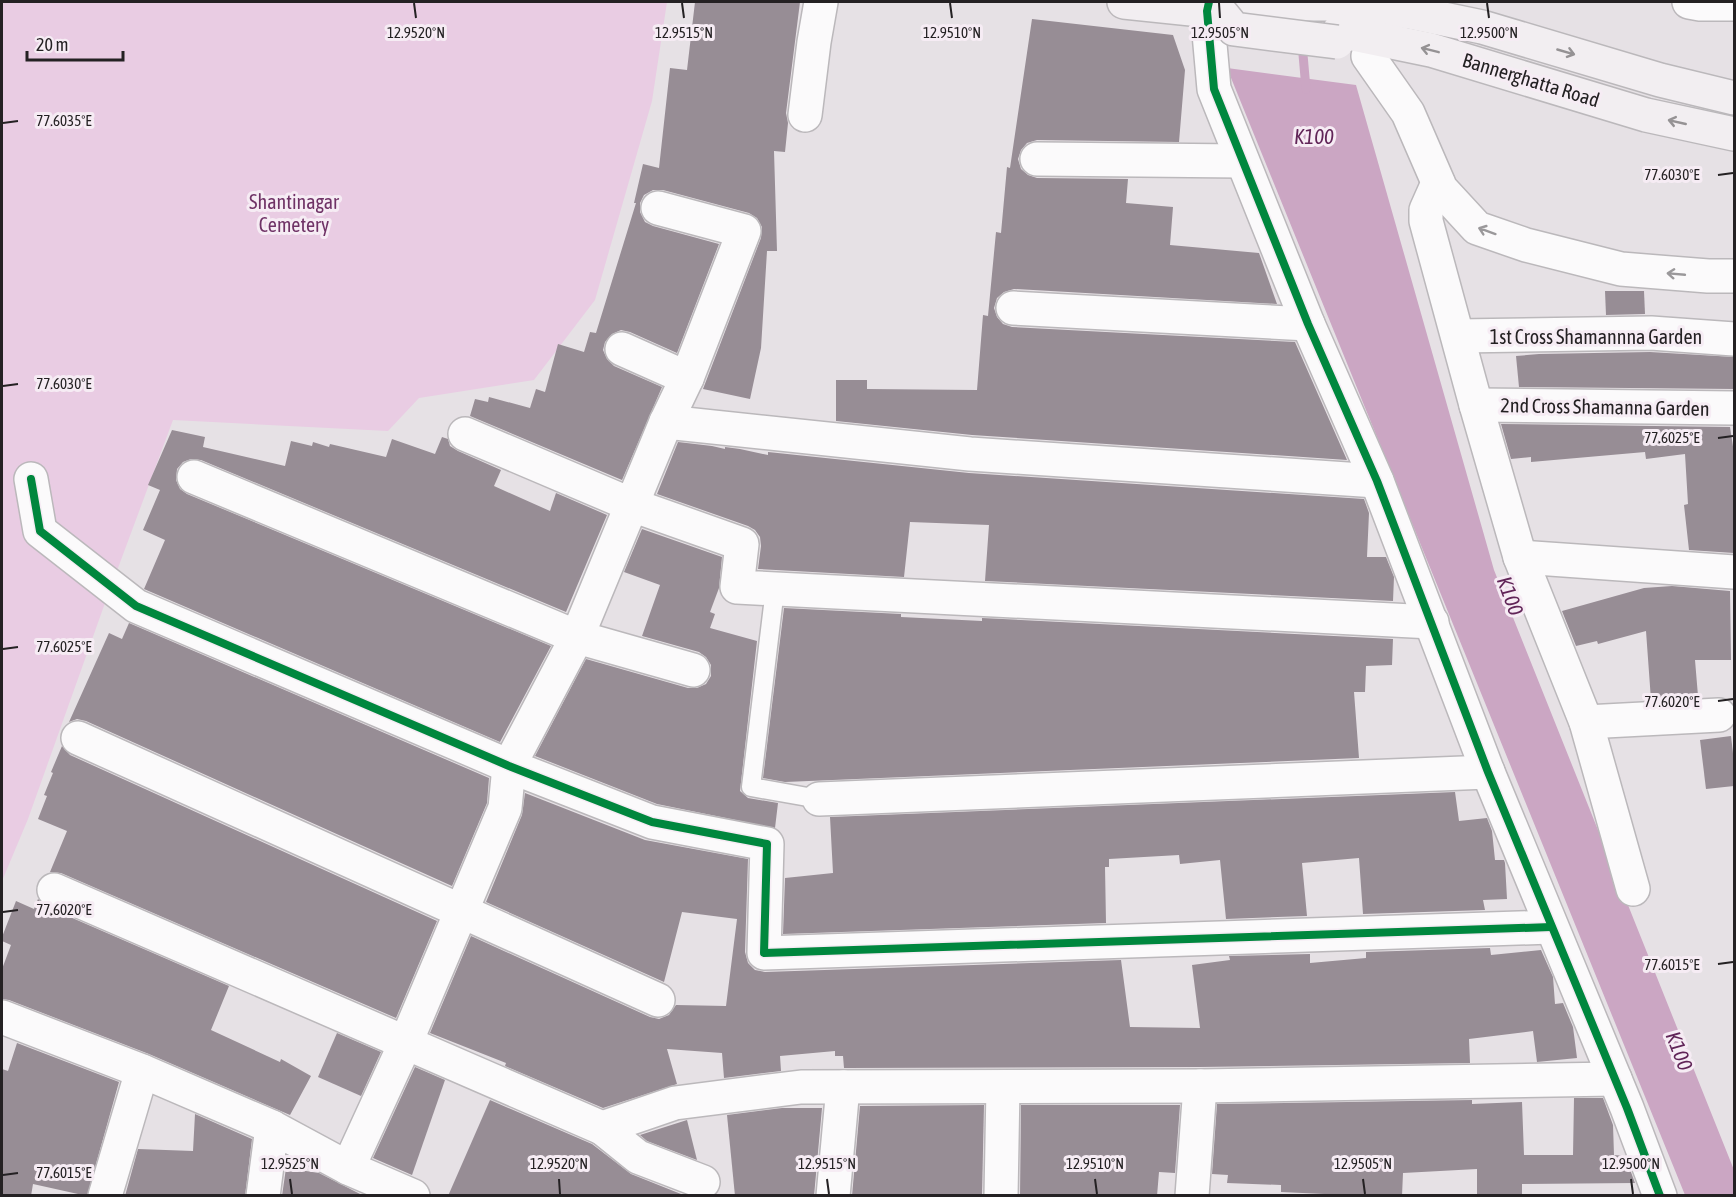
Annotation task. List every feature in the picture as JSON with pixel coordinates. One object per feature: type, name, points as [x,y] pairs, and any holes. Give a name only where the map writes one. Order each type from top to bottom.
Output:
[{"type":"main road","points":[[1124,2],[1212,8]]},
{"type":"main road","name":"Bannerghatta Road","points":[[1212,8],[1234,29],[1346,17],[1431,50],[1646,115],[1734,134]]},
{"type":"main road","points":[[1346,17],[1410,12],[1482,27],[1660,80],[1734,98]]},
{"type":"main road","name":"Bannerghatta Road","points":[[1346,17],[1368,56]]},
{"type":"street","points":[[806,115],[821,2]]},
{"type":"street","points":[[1696,2],[1734,4]]},
{"type":"street","points":[[1212,8],[1214,89],[1308,324],[1377,481],[1488,772],[1615,1079],[1660,1196]]},
{"type":"street","points":[[1368,56],[1407,113],[1441,189],[1477,228],[1526,245],[1621,269],[1734,276]]},
{"type":"street","points":[[1037,159],[1242,161]]},
{"type":"street","points":[[1438,183],[1426,210],[1426,221],[1476,405],[1520,557],[1586,722],[1633,889]]},
{"type":"street","points":[[348,1168],[406,1042],[505,808],[509,766],[577,637],[666,422],[687,378],[744,231],[658,208]]},
{"type":"street","points":[[1013,308],[1308,324]]},
{"type":"street","name":"1st Cross Shamannna Garden","points":[[1458,336],[1651,333],[1734,339]]},
{"type":"street","points":[[622,349],[687,378]]},
{"type":"street","name":"2nd Cross Shamanna Garden","points":[[1476,405],[1734,408]]},
{"type":"street","points":[[666,422],[970,454],[1377,481]]},
{"type":"street","points":[[465,434],[632,505],[742,544],[737,587],[1432,622]]},
{"type":"street","points":[[194,477],[577,637],[693,670]]},
{"type":"street","points":[[31,479],[40,531],[136,606],[509,766],[652,822],[767,844],[764,953],[1551,927]]},
{"type":"street","points":[[1520,557],[1734,572]]},
{"type":"street","points":[[1586,722],[1719,715]]},
{"type":"street","points":[[78,738],[658,1000]]},
{"type":"street","points":[[819,799],[1488,772]]},
{"type":"street","points":[[54,890],[602,1128],[638,1157],[703,1182]]},
{"type":"street","points":[[2,1017],[142,1071],[272,1127],[348,1168],[413,1196]]},
{"type":"street","points":[[105,1196],[142,1071]]},
{"type":"street","points":[[602,1128],[675,1103],[801,1087],[1200,1086],[1615,1079]]},
{"type":"street","points":[[1192,1196],[1200,1086]]},
{"type":"street","points":[[1001,1196],[1003,1087]]},
{"type":"street","points":[[833,1196],[843,1088]]},
{"type":"street","points":[[263,1196],[272,1127]]},
{"type":"lane","points":[[775,589],[751,787],[819,799]]},
{"type":"green space","name":"Shantinagar Cemetery","points":[[2,2],[667,2],[652,101],[595,300],[534,380],[419,398],[388,431],[173,420],[28,819],[2,881]]},
{"type":"water","name":"K100","points":[[1227,68],[1356,85],[1494,570],[1734,1170],[1734,1195],[1685,1195]]},
{"type":"building","points":[[695,2],[800,2],[786,113],[788,123],[785,152],[774,151],[777,251],[767,251],[761,348],[750,399],[703,389],[761,238],[762,227],[757,218],[749,213],[663,190],[653,190],[644,195],[640,203],[640,212],[645,222],[719,244],[677,353],[621,330],[612,334],[605,342],[603,350],[607,359],[614,366],[662,387],[622,480],[470,416],[475,399],[488,402],[489,397],[530,408],[536,389],[545,392],[558,344],[584,352],[590,332],[596,333],[636,203],[634,203],[643,164],[659,168],[670,68],[687,70]]},
{"type":"building","points":[[1032,19],[1173,35],[1185,70],[1179,142],[1037,140],[1027,143],[1021,150],[1018,159],[1021,169],[1037,178],[1128,179],[1126,203],[1173,207],[1170,245],[1259,253],[1277,304],[1014,289],[1004,292],[997,298],[994,308],[997,317],[1003,324],[1012,327],[1295,342],[1347,460],[972,435],[836,421],[836,380],[867,380],[867,389],[977,390],[983,315],[988,316],[996,232],[1001,233],[1007,167],[1010,168]]},
{"type":"building","points":[[1605,291],[1644,291],[1645,314],[1606,315]]},
{"type":"building","points":[[1650,352],[1734,357],[1734,389],[1519,387],[1516,356]]},
{"type":"building","points":[[1501,424],[1730,427],[1734,453],[1734,553],[1689,550],[1684,505],[1688,504],[1685,454],[1646,459],[1645,452],[1531,462],[1531,457],[1511,459]]},
{"type":"building","points":[[172,430],[205,437],[203,447],[285,466],[291,441],[312,446],[313,442],[329,447],[330,444],[386,457],[392,439],[435,454],[442,437],[448,439],[450,446],[458,451],[501,470],[494,486],[550,511],[556,493],[607,515],[566,612],[201,460],[191,459],[183,462],[177,469],[176,480],[180,489],[187,494],[551,646],[500,742],[144,589],[165,540],[143,530],[160,490],[148,485]]},
{"type":"building","points":[[678,442],[740,449],[768,455],[768,452],[969,473],[1364,499],[1369,513],[1367,557],[1386,557],[1394,577],[1393,601],[985,581],[989,525],[910,522],[904,577],[758,569],[761,546],[760,537],[755,530],[657,494]]},
{"type":"building","points":[[642,529],[722,557],[719,588],[710,612],[715,614],[710,628],[757,641],[740,791],[748,798],[778,803],[775,828],[657,804],[535,756],[586,659],[688,688],[697,688],[706,684],[711,676],[711,665],[699,652],[642,636],[660,585],[624,572]]},
{"type":"building","points":[[1672,586],[1730,591],[1731,660],[1695,660],[1698,696],[1651,700],[1646,631],[1598,644],[1597,641],[1576,646],[1562,611],[1644,588]]},
{"type":"building","points":[[784,608],[901,614],[901,617],[982,621],[982,618],[1393,639],[1392,665],[1366,666],[1365,692],[1354,692],[1359,758],[785,782],[763,778]]},
{"type":"building","points":[[129,623],[489,778],[487,803],[452,886],[86,721],[77,719],[69,722],[109,633],[122,639]]},
{"type":"building","points":[[1731,736],[1734,786],[1706,789],[1700,740]]},
{"type":"building","points":[[62,746],[70,755],[437,921],[396,1018],[61,873],[50,872],[67,831],[38,819],[47,796],[44,795],[53,773],[51,772]]},
{"type":"building","points":[[1455,792],[1459,821],[1487,818],[1492,831],[1495,860],[1504,860],[1505,863],[1507,899],[1483,900],[1485,910],[1363,914],[1359,858],[1302,863],[1307,916],[1226,919],[1220,860],[1180,864],[1179,855],[1109,859],[1109,867],[1105,867],[1106,923],[783,934],[785,878],[833,873],[830,817]]},
{"type":"building","points":[[525,793],[645,840],[748,859],[745,952],[748,963],[755,970],[765,972],[1121,960],[1130,1027],[1200,1028],[1192,965],[1230,960],[1229,956],[1310,954],[1310,963],[1366,958],[1366,952],[1490,948],[1491,955],[1541,950],[1553,977],[1555,1004],[1563,1003],[1573,1027],[1577,1058],[1537,1062],[1533,1031],[1469,1039],[1470,1063],[1200,1067],[844,1068],[843,1056],[835,1056],[835,1051],[780,1056],[781,1071],[724,1078],[722,1053],[667,1049],[677,1084],[603,1108],[505,1066],[506,1063],[430,1033],[471,936],[650,1017],[659,1019],[669,1015],[676,1005],[726,1006],[737,919],[682,912],[664,982],[486,902],[522,815]]},
{"type":"building","points":[[38,899],[47,907],[229,986],[211,1030],[280,1062],[281,1059],[311,1076],[290,1115],[149,1054],[2,999],[2,969],[11,945],[2,941],[2,937],[16,901],[34,909]]},
{"type":"building","points":[[337,1033],[381,1052],[361,1096],[318,1077]]},
{"type":"building","points":[[17,1043],[119,1082],[87,1196],[33,1184],[31,1196],[2,1196],[2,1069],[8,1071]]},
{"type":"building","points":[[415,1067],[445,1080],[412,1175],[373,1158]]},
{"type":"building","points":[[1574,1098],[1603,1098],[1613,1125],[1614,1155],[1625,1156],[1635,1183],[1522,1184],[1522,1196],[1477,1196],[1477,1169],[1403,1173],[1402,1196],[1367,1196],[1281,1192],[1281,1185],[1227,1183],[1228,1175],[1212,1174],[1217,1104],[1472,1100],[1472,1104],[1522,1102],[1524,1155],[1573,1155]]},
{"type":"building","points":[[490,1100],[592,1144],[631,1174],[686,1196],[448,1196]]},
{"type":"building","points":[[984,1105],[982,1196],[852,1196],[860,1106]]},
{"type":"building","points":[[1021,1105],[1180,1105],[1175,1173],[1159,1172],[1157,1196],[1020,1196]]},
{"type":"building","points":[[782,1108],[822,1108],[814,1196],[735,1196],[727,1115]]},
{"type":"building","points":[[195,1114],[252,1139],[245,1196],[125,1196],[138,1149],[193,1151]]},
{"type":"building","points":[[687,1120],[697,1160],[647,1141],[640,1135]]},
{"type":"building","points":[[286,1168],[319,1173],[364,1196],[282,1196]]},
{"type":"waterway","name":"K100","points":[[1302,43],[1306,89]]},
{"type":"cycle path","points":[[1209,2],[1207,11],[1214,89],[1308,324],[1377,481],[1488,772],[1627,1108],[1660,1196]]},
{"type":"cycle path","points":[[31,479],[40,531],[136,606],[509,766],[652,822],[767,844],[764,953],[1551,927]]}]
